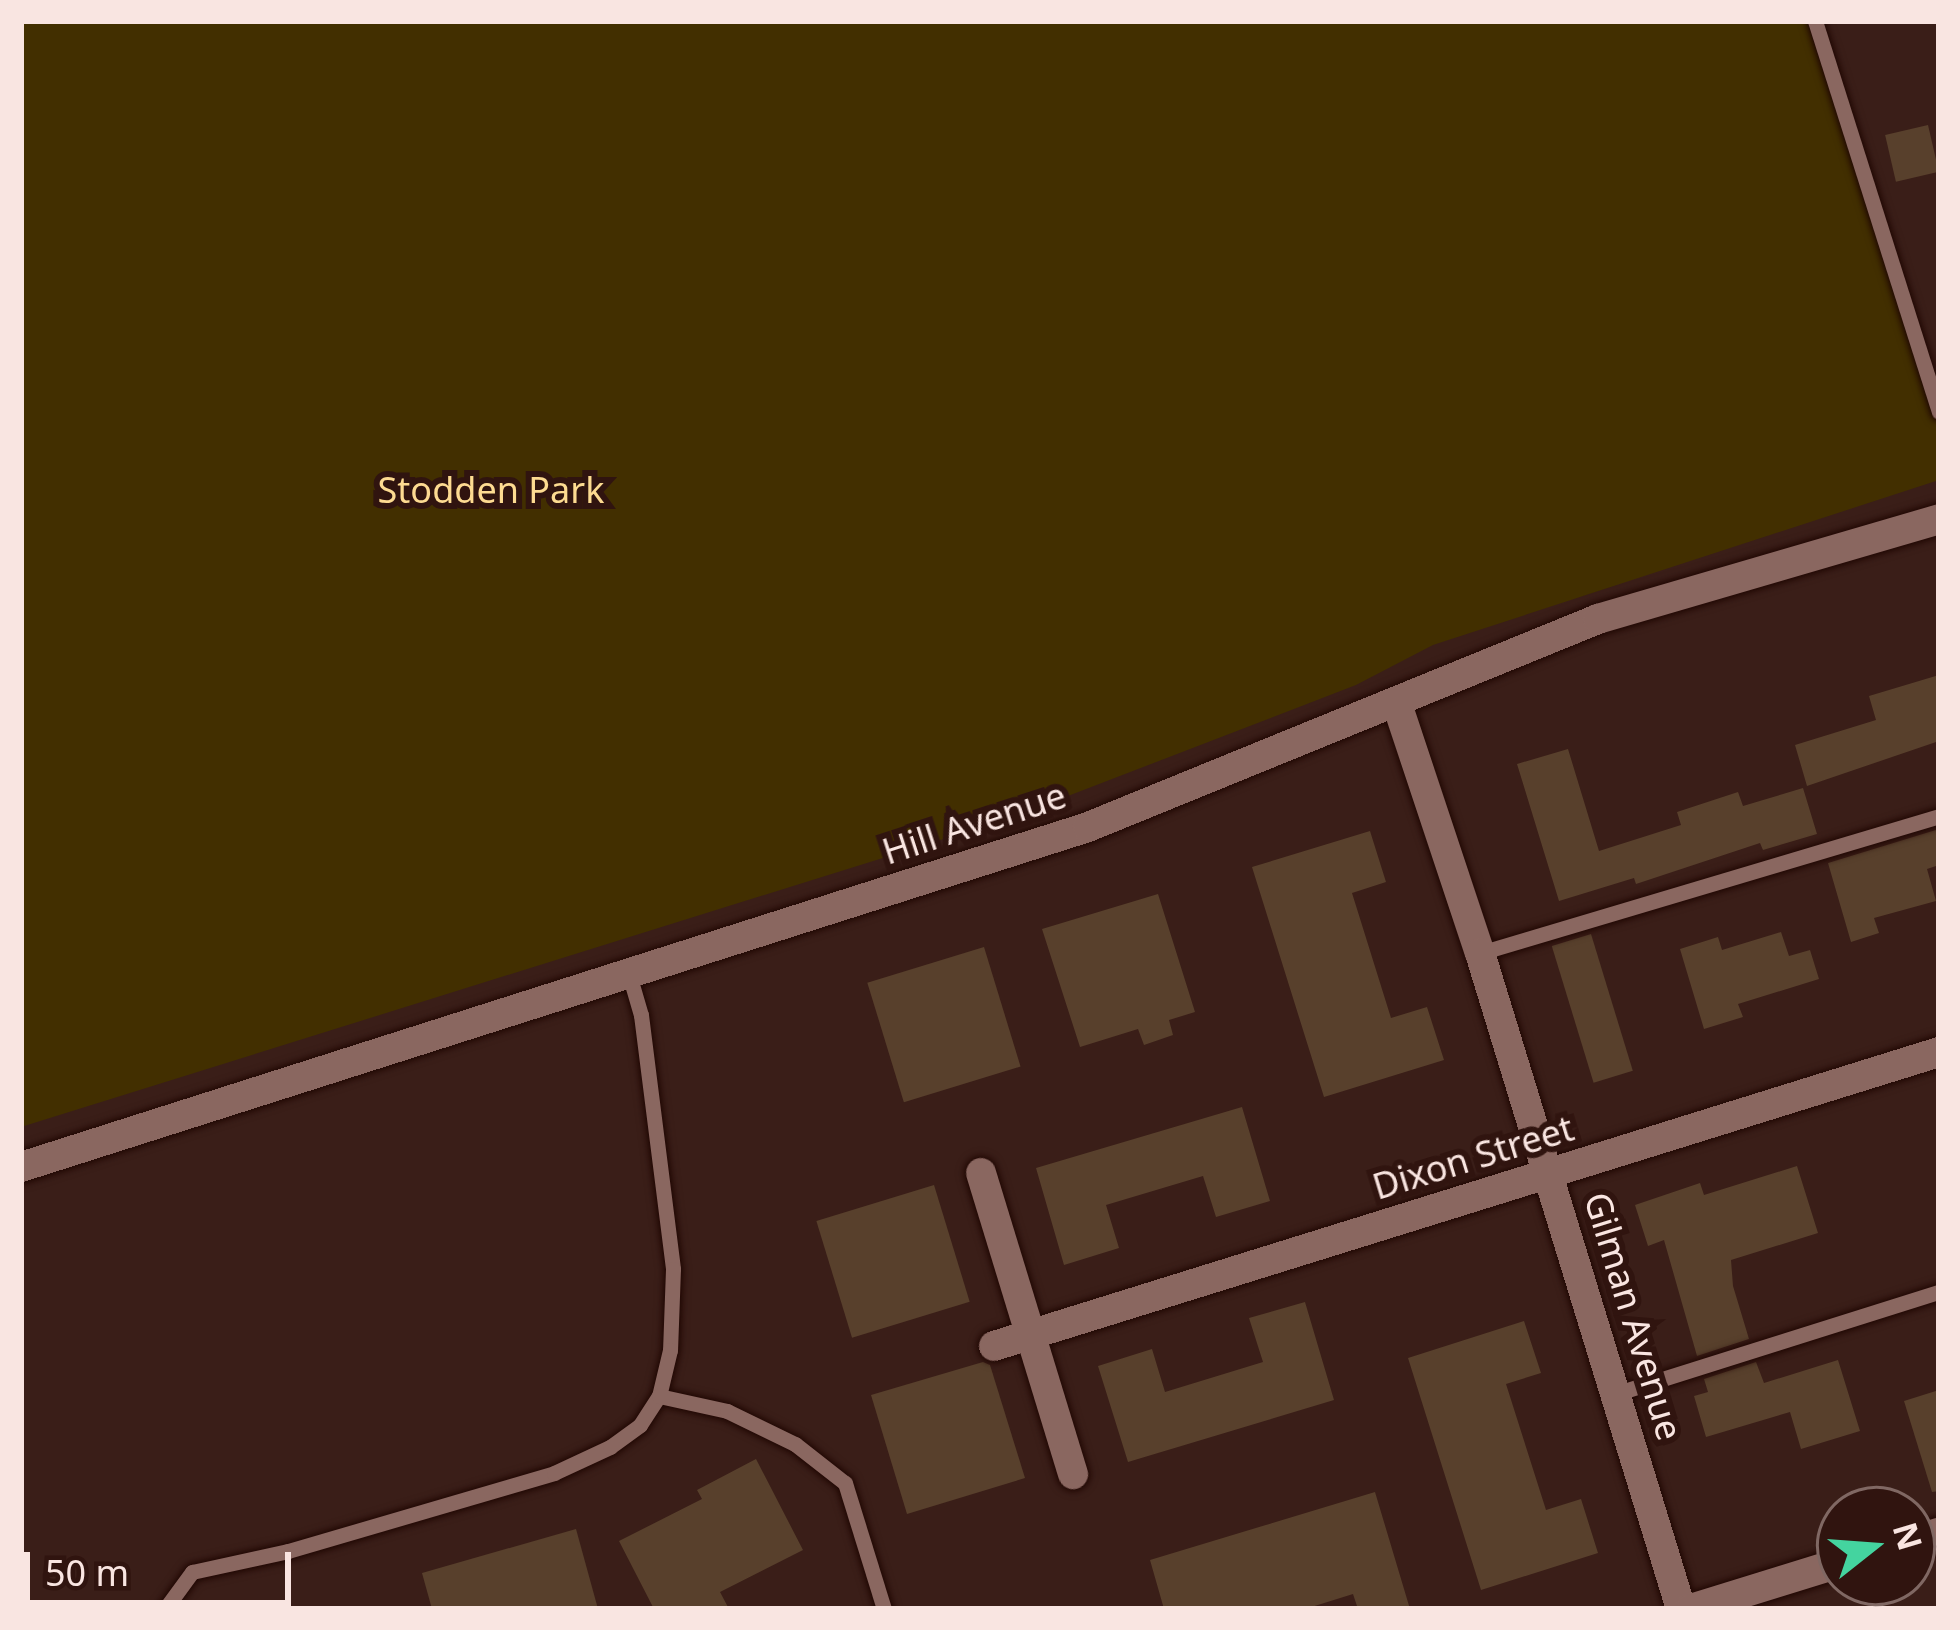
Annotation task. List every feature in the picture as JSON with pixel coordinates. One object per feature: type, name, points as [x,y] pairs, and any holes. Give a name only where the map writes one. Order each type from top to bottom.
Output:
[{"type":"street","name":"Hill Avenue","points":[[21,1167],[1088,827],[1598,619],[1939,519]]},
{"type":"street","name":"Gilman Avenue","points":[[1396,704],[1480,952],[1682,1609]]},
{"type":"street","name":"Dixon Street","points":[[994,1346],[1939,1052]]},
{"type":"street","points":[[981,1173],[1073,1474]]},
{"type":"street","points":[[1691,1609],[1816,1570]]},
{"type":"lane","points":[[1815,21],[1939,412]]},
{"type":"lane","points":[[1480,952],[1939,816]]},
{"type":"lane","points":[[165,1609],[192,1572],[288,1551],[554,1473],[610,1447],[640,1425],[659,1396],[670,1350],[674,1269],[640,1015],[629,974]]},
{"type":"lane","points":[[1618,1393],[1939,1292]]},
{"type":"lane","points":[[659,1396],[728,1412],[796,1444],[845,1483],[884,1609]]},
{"type":"green space","name":"Stodden Park","points":[[21,21],[1807,21],[1939,429],[1939,480],[1433,645],[1356,685],[1011,818],[21,1127]]},
{"type":"building","points":[[1928,125],[1939,172],[1896,182],[1885,135]]},
{"type":"building","points":[[1939,675],[1939,741],[1807,786],[1795,745],[1876,720],[1869,696]]},
{"type":"building","points":[[1568,749],[1599,851],[1681,825],[1677,812],[1738,792],[1743,806],[1803,788],[1817,834],[1763,850],[1760,843],[1636,884],[1634,878],[1559,901],[1517,764]]},
{"type":"building","points":[[1939,829],[1939,865],[1927,869],[1936,901],[1874,918],[1879,933],[1851,942],[1828,863]]},
{"type":"building","points":[[1370,831],[1386,882],[1352,893],[1391,1018],[1427,1007],[1444,1060],[1324,1097],[1252,867]]},
{"type":"building","points":[[1158,894],[1195,1012],[1169,1020],[1173,1035],[1144,1045],[1138,1029],[1080,1047],[1042,929]]},
{"type":"building","points":[[1781,932],[1789,956],[1810,950],[1819,979],[1738,1004],[1743,1017],[1704,1029],[1680,949],[1718,937],[1722,950]]},
{"type":"building","points":[[1591,934],[1633,1071],[1594,1083],[1552,946]]},
{"type":"building","points":[[984,947],[1021,1067],[904,1102],[867,983]]},
{"type":"building","points":[[1242,1107],[1270,1201],[1216,1217],[1203,1176],[1106,1205],[1119,1248],[1064,1265],[1036,1168]]},
{"type":"building","points":[[1797,1166],[1818,1233],[1731,1260],[1733,1286],[1749,1339],[1697,1356],[1664,1240],[1648,1246],[1635,1205],[1700,1183],[1704,1195]]},
{"type":"building","points":[[934,1185],[970,1302],[852,1338],[816,1221]]},
{"type":"building","points":[[1305,1302],[1334,1400],[1128,1462],[1098,1366],[1152,1349],[1165,1392],[1263,1362],[1249,1318]]},
{"type":"building","points":[[1524,1321],[1541,1373],[1506,1384],[1546,1510],[1581,1499],[1598,1553],[1481,1590],[1408,1358]]},
{"type":"building","points":[[1838,1360],[1860,1431],[1801,1449],[1790,1412],[1706,1437],[1694,1396],[1708,1392],[1704,1379],[1756,1362],[1764,1383]]},
{"type":"building","points":[[983,1362],[990,1365],[1025,1478],[907,1514],[871,1395]]},
{"type":"building","points":[[1939,1390],[1939,1491],[1930,1486],[1904,1401]]},
{"type":"building","points":[[756,1459],[803,1550],[720,1592],[729,1609],[654,1609],[619,1541],[702,1499],[697,1490]]},
{"type":"building","points":[[1375,1492],[1410,1609],[1358,1609],[1353,1594],[1305,1609],[1164,1609],[1150,1560]]},
{"type":"building","points":[[576,1529],[598,1609],[432,1609],[422,1573]]}]
